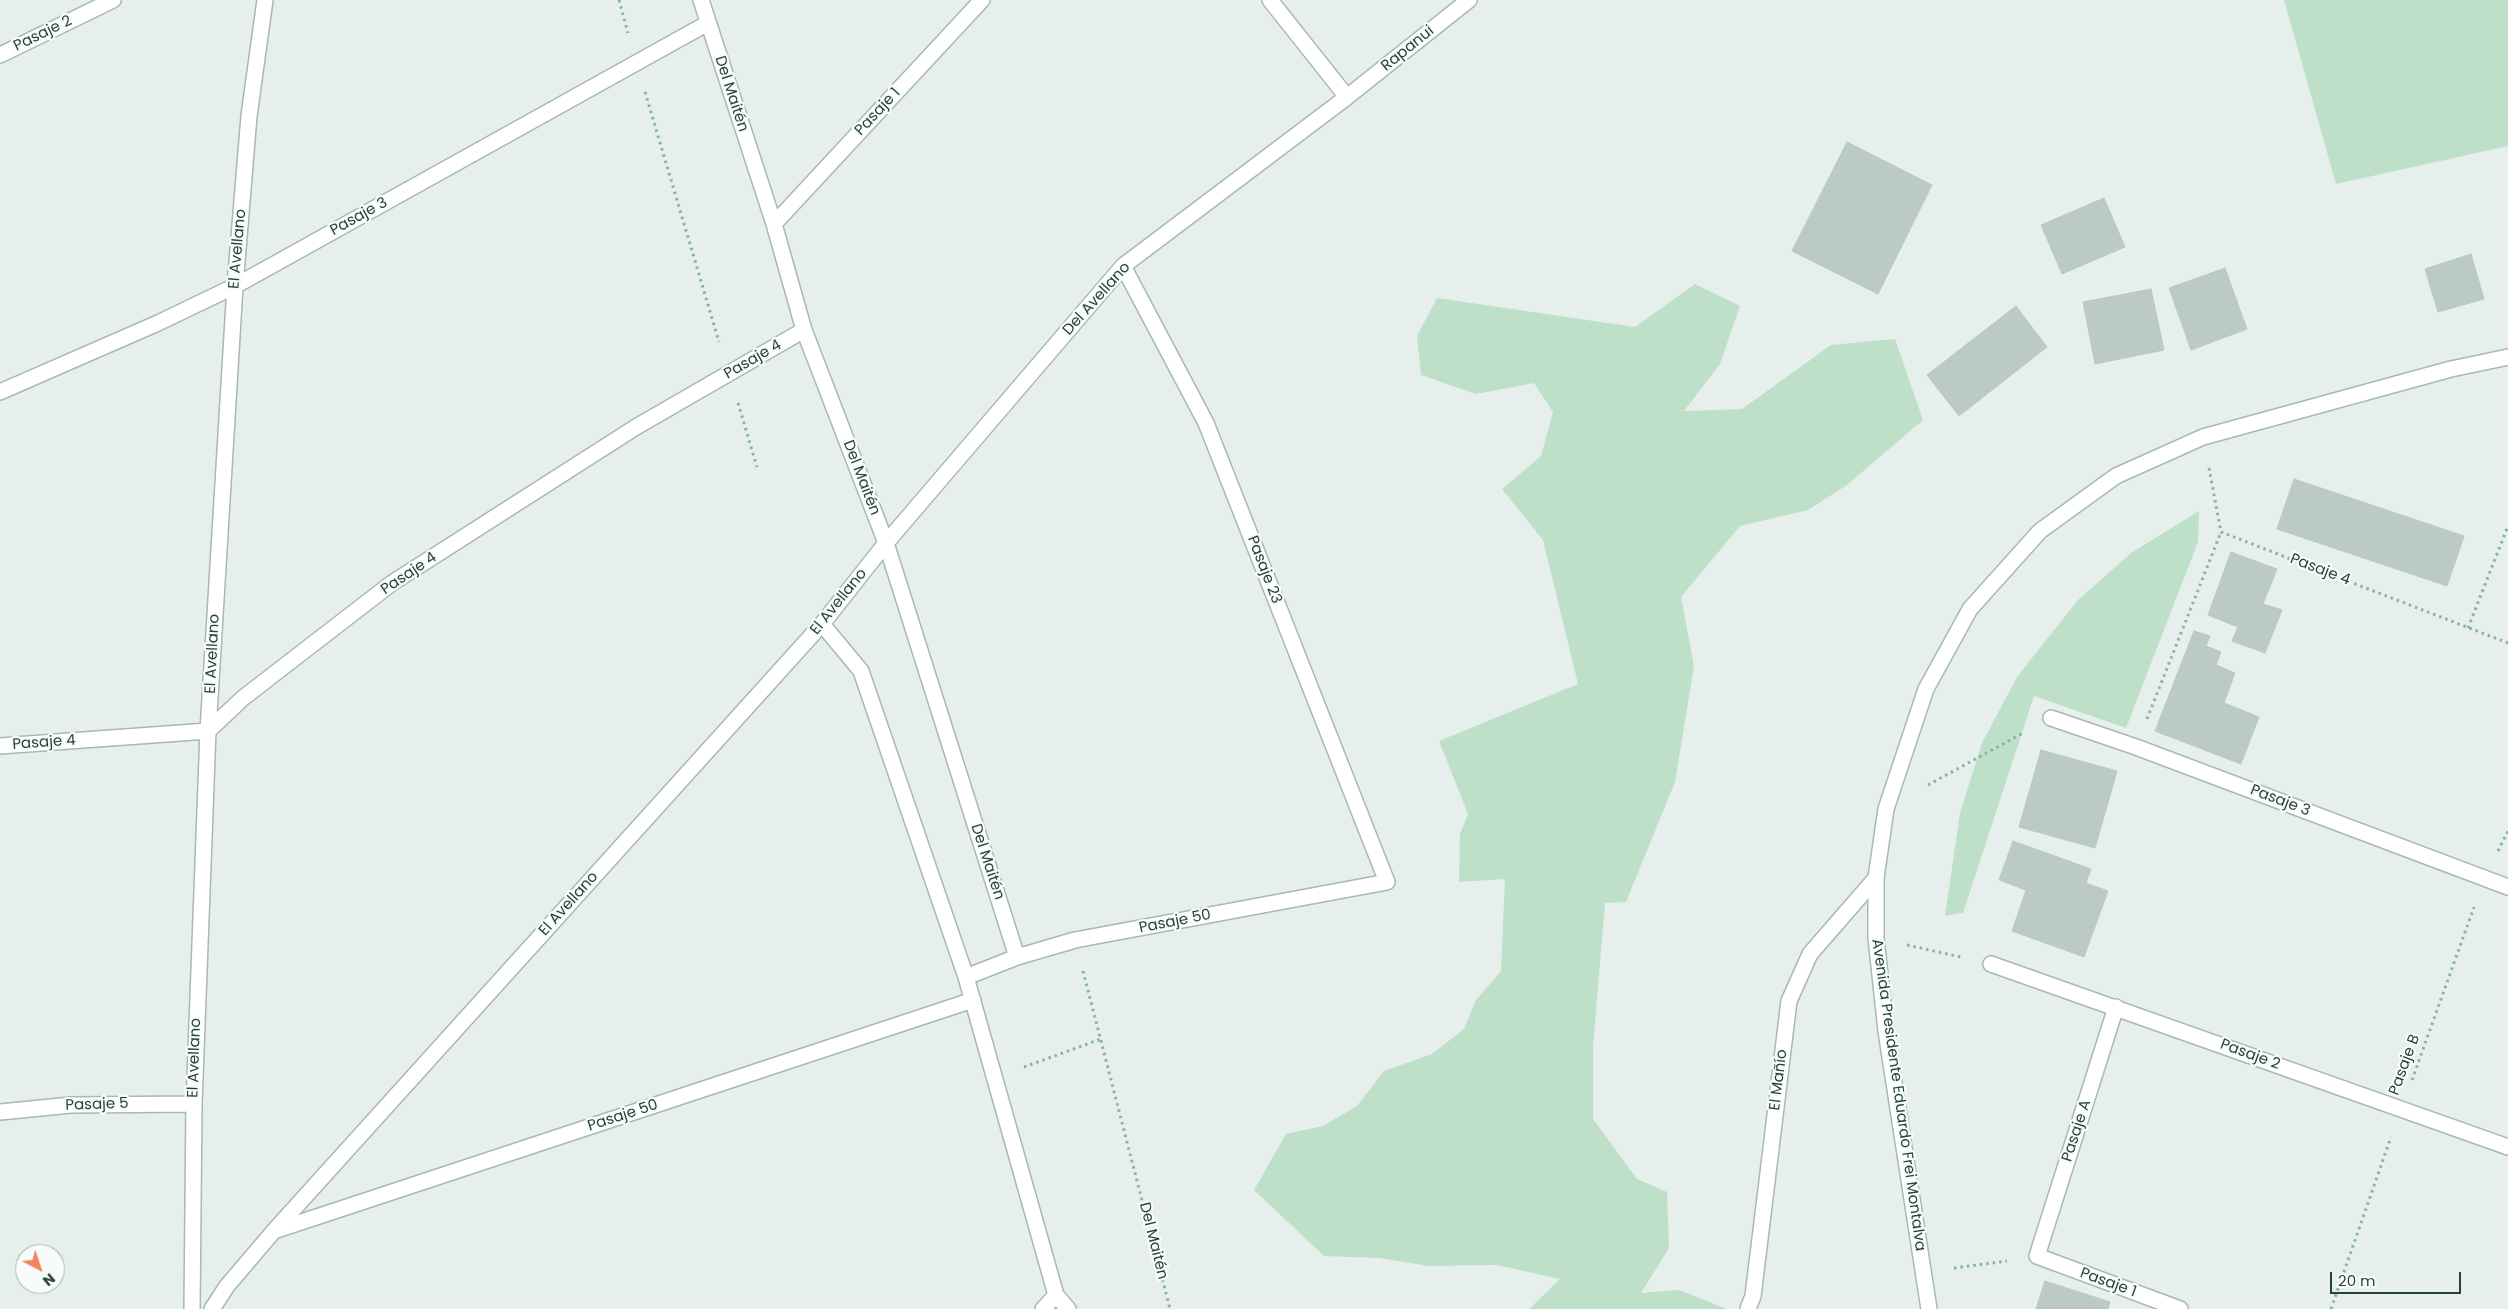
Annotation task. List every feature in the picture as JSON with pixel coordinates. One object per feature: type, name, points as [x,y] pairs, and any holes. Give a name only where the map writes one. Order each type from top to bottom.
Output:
[{"type":"street","name":"Pasaje 2","points":[[0,55],[113,0]]},
{"type":"street","name":"El Avellano","points":[[192,1309],[194,1104],[208,731],[235,286],[249,116],[265,0]]},
{"type":"street","name":"Del Maitén","points":[[701,0],[774,224],[804,330],[886,543],[1017,957]]},
{"type":"street","name":"Pasaje 1","points":[[774,224],[982,0]]},
{"type":"street","points":[[1270,0],[1347,98]]},
{"type":"street","name":"Rapanui","points":[[1347,98],[1469,0]]},
{"type":"street","name":"Pasaje 3","points":[[0,392],[158,323],[235,286],[708,23]]},
{"type":"street","name":"Del Avellano","points":[[886,543],[1122,266],[1347,98]]},
{"type":"street","name":"Pasaje 23","points":[[1122,266],[1206,422],[1387,882]]},
{"type":"street","name":"Pasaje 4","points":[[0,746],[208,731],[243,698],[392,583],[636,426],[804,330]]},
{"type":"street","name":"Avenida Presidente Eduardo Frei Montalva","points":[[1929,1309],[1886,1031],[1876,938],[1876,878],[1886,808],[1926,689],[1970,609],[2040,531],[2116,476],[2203,437],[2451,369],[2508,357]]},
{"type":"street","name":"El Avellano","points":[[212,1309],[227,1286],[273,1232],[822,624],[886,543]]},
{"type":"street","points":[[822,624],[861,671],[966,977],[1056,1294],[1068,1309]]},
{"type":"street","name":"Pasaje 3","points":[[2051,718],[2136,747],[2508,887]]},
{"type":"street","name":"El Mañío","points":[[1748,1309],[1752,1296],[1789,1001],[1810,954],[1876,878]]},
{"type":"street","name":"Pasaje 50","points":[[966,977],[1017,957],[1075,940],[1387,882]]},
{"type":"street","name":"Pasaje 2","points":[[1991,964],[2508,1147]]},
{"type":"street","name":"Pasaje 50","points":[[273,1232],[973,1000]]},
{"type":"street","name":"Pasaje A","points":[[2037,1256],[2116,1007]]},
{"type":"street","name":"Pasaje 5","points":[[0,1112],[71,1105],[194,1104]]},
{"type":"street","name":"Pasaje 1","points":[[2037,1256],[2180,1309]]},
{"type":"street","points":[[1043,1309],[1056,1294]]},
{"type":"path","points":[[619,0],[757,467]]},
{"type":"path","points":[[2136,747],[2221,532],[2203,437]]},
{"type":"path","points":[[2468,628],[2508,526]]},
{"type":"path","name":"Pasaje 4","points":[[2221,532],[2508,643]]},
{"type":"path","points":[[1886,808],[2051,718]]},
{"type":"path","name":"Pasaje B","points":[[2331,1309],[2484,879],[2508,831]]},
{"type":"path","points":[[1876,938],[1991,964]]},
{"type":"path","name":"Del Maitén","points":[[1075,940],[1170,1309]]},
{"type":"path","points":[[995,1077],[1101,1039]]},
{"type":"path","points":[[1922,1273],[2037,1256]]},
{"type":"green space","points":[[2284,0],[2508,0],[2508,146],[2336,184]]},
{"type":"green space","points":[[1695,284],[1740,306],[1720,364],[1684,411],[1742,409],[1831,345],[1895,339],[1923,420],[1847,485],[1808,510],[1740,526],[1681,597],[1694,666],[1675,782],[1626,902],[1605,903],[1593,1046],[1593,1119],[1637,1179],[1667,1192],[1669,1248],[1641,1293],[1679,1290],[1727,1309],[1529,1309],[1560,1279],[1497,1265],[1429,1266],[1379,1258],[1324,1256],[1254,1190],[1286,1134],[1323,1126],[1357,1106],[1384,1071],[1432,1054],[1464,1029],[1476,1000],[1501,971],[1505,879],[1459,882],[1460,834],[1468,814],[1439,741],[1578,684],[1543,540],[1502,489],[1541,456],[1553,412],[1534,383],[1476,394],[1421,375],[1417,336],[1437,298],[1635,327]]},
{"type":"green space","points":[[2199,511],[2198,542],[2126,728],[2034,696],[1963,913],[1945,916],[1960,813],[1982,743],[2017,677],[2078,600],[2131,553]]},
{"type":"building","points":[[1847,142],[1932,185],[1878,294],[1792,251]]},
{"type":"building","points":[[2104,198],[2125,247],[2062,274],[2041,225]]},
{"type":"building","points":[[2471,254],[2484,299],[2438,312],[2425,269]]},
{"type":"building","points":[[2225,268],[2247,329],[2191,350],[2169,288]]},
{"type":"building","points":[[2151,289],[2164,350],[2095,364],[2083,302]]},
{"type":"building","points":[[2016,306],[2047,347],[1959,416],[1927,375]]},
{"type":"building","points":[[2294,479],[2464,536],[2447,586],[2277,529]]},
{"type":"building","points":[[2231,552],[2277,569],[2263,604],[2282,610],[2265,653],[2232,641],[2238,627],[2208,615]]},
{"type":"building","points":[[2194,631],[2210,636],[2206,646],[2221,652],[2216,665],[2235,673],[2224,703],[2259,717],[2241,764],[2155,731]]},
{"type":"building","points":[[2041,750],[2117,771],[2095,848],[2019,827]]},
{"type":"building","points":[[2013,841],[2091,869],[2086,883],[2108,891],[2084,957],[2012,931],[2026,890],[1999,880]]},
{"type":"building","points":[[2045,1281],[2110,1302],[2108,1309],[2036,1309]]}]
